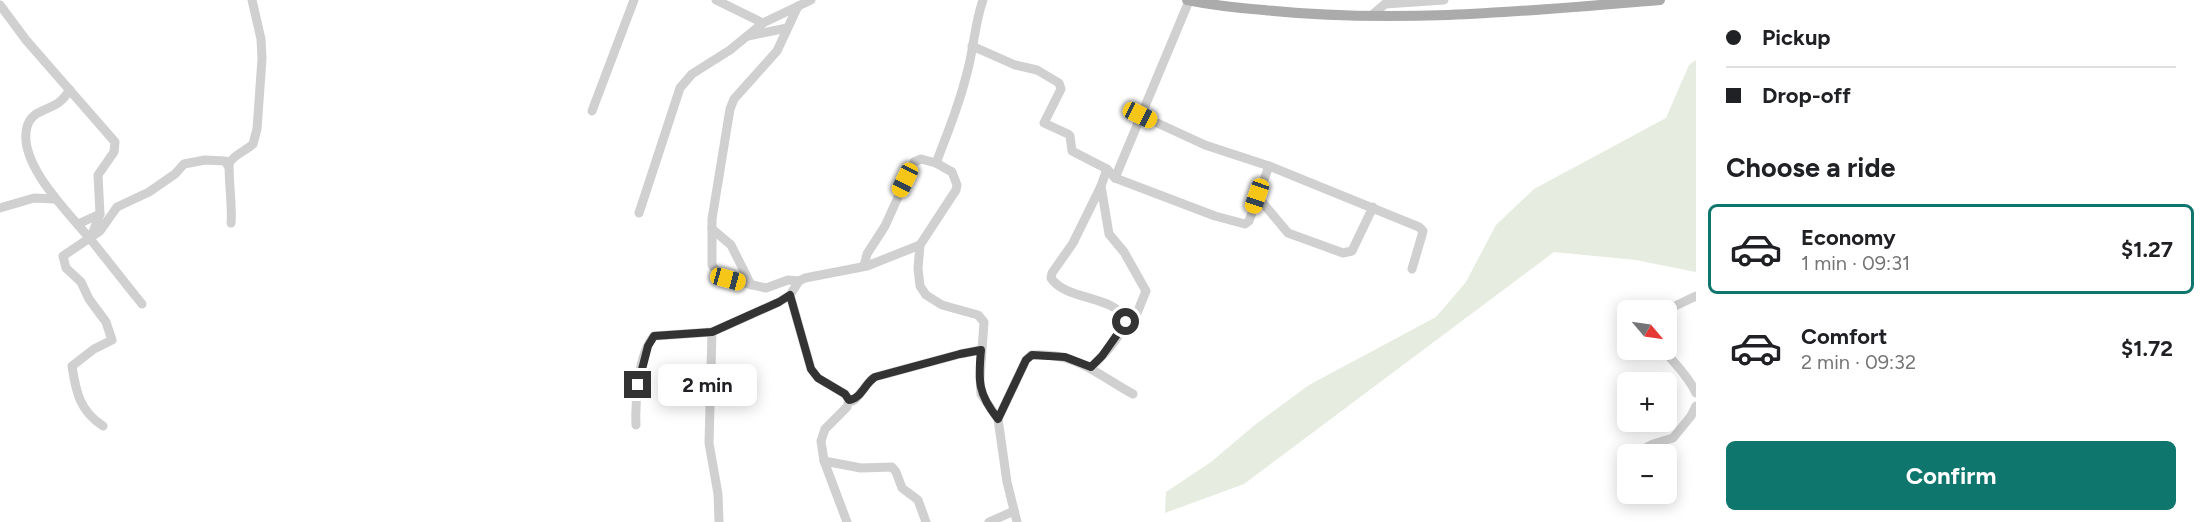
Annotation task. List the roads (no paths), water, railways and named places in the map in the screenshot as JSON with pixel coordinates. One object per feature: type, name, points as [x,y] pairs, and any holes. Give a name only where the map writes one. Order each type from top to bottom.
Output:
[{"type":"main road","points":[[1188,0],[1296,14],[1371,16],[1473,14],[1660,0]]},
{"type":"street","points":[[228,166],[233,159],[253,144],[257,129],[262,59],[261,39],[252,0]]},
{"type":"street","points":[[592,111],[634,0]]},
{"type":"street","points":[[716,0],[732,4],[763,23]]},
{"type":"street","points":[[639,213],[680,88],[692,74],[713,62],[763,23],[811,0]]},
{"type":"street","points":[[936,163],[957,109],[983,0]]},
{"type":"street","points":[[1115,178],[1188,0]]},
{"type":"street","points":[[1371,16],[1385,3],[1444,0]]},
{"type":"street","points":[[0,5],[26,40],[116,142],[114,152],[98,175],[100,214],[90,239]]},
{"type":"street","points":[[798,6],[777,51],[734,99],[730,109],[712,229],[712,265],[718,274],[728,279],[766,288],[788,280],[799,281],[825,273],[842,272],[864,266],[920,245]]},
{"type":"street","points":[[748,36],[787,28]]},
{"type":"street","points":[[972,46],[1015,65],[1037,70],[1059,83],[1061,89],[1044,123],[1070,136],[1072,151],[1107,170],[1115,178],[1215,216],[1245,224],[1249,221],[1269,166]]},
{"type":"street","points":[[70,90],[61,101],[39,110],[31,117],[26,128],[30,156],[54,199],[78,224],[142,304]]},
{"type":"street","points":[[1140,115],[1205,145],[1269,166],[1422,228],[1412,269]]},
{"type":"street","points":[[864,266],[867,254],[885,226],[914,162],[921,159],[936,163],[952,172],[957,185],[956,190],[920,245],[918,268],[926,295],[942,305],[981,318],[984,327],[981,350],[981,394],[998,419],[1017,522]]},
{"type":"street","points":[[104,426],[88,416],[75,390],[72,366],[94,349],[112,340],[106,322],[88,299],[81,282],[66,267],[63,256],[100,231],[117,207],[149,192],[175,174],[184,164],[205,160],[225,161],[228,166],[233,211],[231,223]]},
{"type":"street","points":[[1101,186],[1109,234],[1124,252],[1146,291],[1135,318],[1126,319],[1116,310],[1059,286],[1051,278],[1052,273],[1073,243],[1107,170]]},
{"type":"street","points":[[34,198],[42,180]]},
{"type":"street","points":[[1257,196],[1288,233],[1343,253],[1352,251],[1373,207]]},
{"type":"street","points":[[0,208],[34,198],[54,199]]},
{"type":"street","points":[[78,224],[100,214]]},
{"type":"street","points":[[712,229],[731,245],[751,285]]},
{"type":"street","points":[[636,424],[638,385],[654,336],[712,332],[779,302],[790,295],[799,281]]},
{"type":"street","points":[[790,295],[811,369],[818,378],[845,394],[849,400],[847,407],[822,434],[821,452],[847,522]]},
{"type":"street","points":[[1677,305],[1696,296]]},
{"type":"street","points":[[1091,367],[1124,327],[1126,319]]},
{"type":"street","points":[[712,332],[709,443],[718,494],[719,522]]},
{"type":"street","points":[[849,400],[857,398],[870,380],[875,377],[981,350]]},
{"type":"street","points":[[998,419],[1026,360],[1032,355],[1065,357],[1091,367],[1112,383],[1133,394]]},
{"type":"street","points":[[1672,360],[1689,377],[1696,393]]},
{"type":"street","points":[[1653,444],[1673,438],[1696,406]]},
{"type":"street","points":[[824,461],[861,468],[892,467],[902,488],[918,500],[926,522]]},
{"type":"street","points":[[989,522],[1014,511]]}]
